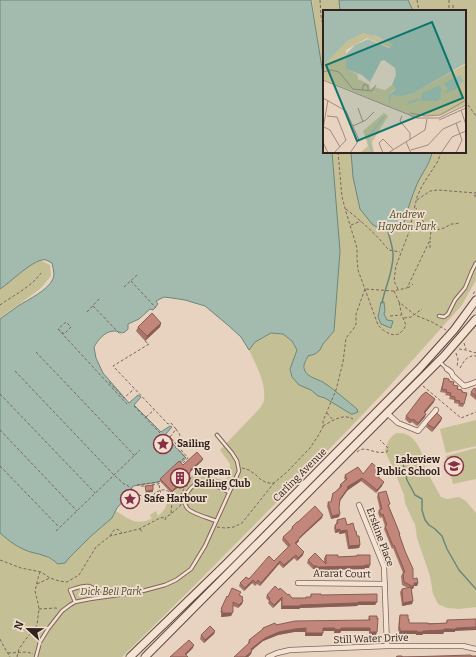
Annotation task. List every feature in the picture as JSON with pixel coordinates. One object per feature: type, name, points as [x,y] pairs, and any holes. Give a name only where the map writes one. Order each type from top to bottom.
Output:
[{"type":"main road","name":"Carling Avenue","points":[[130,657],[225,565],[419,369],[454,330],[476,300]]},
{"type":"main road","name":"Carling Avenue","points":[[145,657],[439,361],[470,328],[476,319]]},
{"type":"street","points":[[447,369],[451,372],[452,376],[464,386],[476,382]]},
{"type":"street","points":[[387,413],[398,423],[418,431],[436,410]]},
{"type":"street","name":"Erskine Place","points":[[359,505],[384,567],[387,646]]},
{"type":"street","name":"Ararat Court","points":[[298,583],[385,584]]},
{"type":"street","name":"Still Water Drive","points":[[268,657],[290,650],[387,646],[463,646],[476,649]]},
{"type":"lane","points":[[439,316],[444,317],[448,314],[455,300],[465,288],[476,264]]},
{"type":"lane","points":[[439,361],[447,369]]},
{"type":"lane","points":[[36,656],[40,642],[48,629],[62,611],[74,602],[139,592],[164,585],[176,580],[190,569],[205,546],[239,471],[237,461],[217,435]]},
{"type":"lane","points":[[216,521],[188,510],[185,504],[185,498],[189,489],[195,484],[202,482],[229,492]]},
{"type":"lane","points":[[74,602],[70,590],[87,586],[96,589],[102,597]]},
{"type":"path","points":[[320,0],[323,25]]},
{"type":"path","points":[[417,0],[419,10]]},
{"type":"path","points":[[449,0],[450,10]]},
{"type":"path","points":[[453,5],[453,10]]},
{"type":"path","points":[[466,102],[476,116]]},
{"type":"path","points":[[338,153],[342,197],[357,248],[358,270],[378,325],[383,331],[392,335],[402,332],[406,325],[394,291]]},
{"type":"path","points":[[398,289],[394,281],[396,266],[406,242],[415,206],[422,186],[438,161],[441,153]]},
{"type":"path","points":[[417,200],[430,191],[438,190],[476,193],[475,198]]},
{"type":"path","points":[[415,206],[419,216],[431,231],[430,248]]},
{"type":"path","points":[[345,208],[361,221],[389,250],[401,252]]},
{"type":"path","points":[[350,226],[361,221]]},
{"type":"path","points":[[431,231],[444,228],[451,224],[459,223]]},
{"type":"path","points":[[408,232],[412,227],[418,224],[425,224]]},
{"type":"path","points":[[407,288],[430,240]]},
{"type":"path","points":[[0,305],[29,286],[41,273]]},
{"type":"path","points":[[124,287],[137,275]]},
{"type":"path","points":[[130,281],[156,308]]},
{"type":"path","points":[[365,289],[394,291],[407,288],[413,284]]},
{"type":"path","points":[[214,527],[234,527],[242,523],[274,482],[287,472],[310,448],[318,436],[336,390],[346,338],[356,324],[356,314],[365,289]]},
{"type":"path","points":[[87,312],[99,299]]},
{"type":"path","points":[[399,302],[415,314],[446,331]]},
{"type":"path","points":[[93,306],[121,335]]},
{"type":"path","points":[[403,318],[411,318],[422,309]]},
{"type":"path","points":[[390,316],[402,315]]},
{"type":"path","points":[[66,322],[71,327],[64,334],[58,329],[66,322]]},
{"type":"path","points":[[58,329],[127,404]]},
{"type":"path","points":[[464,340],[466,350]]},
{"type":"path","points":[[146,341],[149,344],[113,366],[154,410],[168,424],[171,423],[176,429],[180,435],[176,444]]},
{"type":"path","points":[[456,348],[476,353]]},
{"type":"path","points":[[455,350],[458,359],[457,367]]},
{"type":"path","points":[[36,352],[135,456]]},
{"type":"path","points":[[460,368],[463,361],[467,357],[476,356]]},
{"type":"path","points":[[15,371],[124,484],[139,495],[146,497],[153,495],[161,496],[172,502]]},
{"type":"path","points":[[108,383],[109,382],[124,398],[134,389]]},
{"type":"path","points":[[421,384],[461,418],[476,412]]},
{"type":"path","points":[[0,394],[95,493]]},
{"type":"path","points":[[134,406],[160,433]]},
{"type":"path","points":[[145,418],[154,410]]},
{"type":"path","points":[[326,413],[334,420]]},
{"type":"path","points":[[323,426],[343,417],[353,419]]},
{"type":"path","points":[[176,429],[170,437],[188,458],[187,460]]},
{"type":"path","points":[[0,430],[77,511]]},
{"type":"path","points":[[165,436],[187,460]]},
{"type":"path","points":[[355,455],[360,450],[366,449],[379,453],[387,452],[388,448],[380,440]]},
{"type":"path","points":[[56,531],[140,450]]},
{"type":"path","points":[[179,462],[185,458]]},
{"type":"path","points":[[181,465],[187,460]]},
{"type":"path","points":[[0,466],[60,528]]},
{"type":"path","points":[[239,471],[242,468],[249,470],[260,479],[268,483],[274,482]]},
{"type":"path","points":[[137,485],[158,482],[164,477]]},
{"type":"path","points":[[140,486],[158,484],[164,479]]},
{"type":"path","points":[[158,484],[161,496]]},
{"type":"path","points":[[153,495],[156,491],[167,490],[169,492],[164,497]]},
{"type":"path","points":[[172,502],[178,498]]},
{"type":"path","points":[[171,514],[172,502]]},
{"type":"path","points":[[110,536],[139,529],[160,518],[166,517],[181,505],[185,504]]},
{"type":"path","points":[[139,529],[142,532]]},
{"type":"path","points":[[0,560],[21,568],[41,572],[50,578],[66,582],[79,574],[96,547],[110,536],[112,532],[119,530],[122,533]]},
{"type":"path","points":[[17,657],[25,640],[37,625],[38,603],[35,591],[41,572]]},
{"type":"path","points":[[36,584],[50,578]]},
{"type":"path","points":[[38,609],[56,608],[62,611]]},
{"type":"path","points":[[0,639],[10,657]]},
{"type":"path","points":[[8,653],[27,652],[36,656]]},
{"type":"green space","points":[[312,0],[476,0],[476,280],[462,305],[345,433],[122,657],[0,657],[0,532],[58,564],[65,563],[81,545],[108,522],[116,511],[131,520],[139,522],[152,519],[150,515],[156,511],[158,516],[165,508],[174,491],[197,471],[223,480],[229,475],[230,464],[220,450],[260,408],[264,400],[262,380],[249,350],[255,342],[271,333],[283,334],[292,341],[297,350],[290,369],[291,373],[321,381],[308,375],[304,369],[304,366],[308,356],[315,354],[320,350],[334,331],[340,251],[332,153],[466,153],[466,10],[323,10],[323,74]]},
{"type":"green space","points":[[38,259],[50,265],[51,276],[40,289],[0,318],[0,284]]},
{"type":"green space","points":[[476,420],[476,446],[446,453],[440,429]]},
{"type":"green space","points":[[397,433],[403,433],[412,437],[418,445],[426,470],[441,497],[447,499],[459,497],[466,501],[476,513],[476,607],[459,609],[447,608],[438,604],[433,594],[430,576],[417,538],[415,524],[405,503],[404,495],[385,451],[389,440]]},
{"type":"green space","points":[[476,448],[476,479],[453,484],[446,456]]},
{"type":"shaded area","points":[[0,0],[311,0],[323,74],[323,153],[332,153],[340,251],[334,331],[320,350],[315,354],[308,356],[304,367],[308,375],[332,388],[357,409],[358,412],[351,414],[325,398],[318,396],[311,390],[299,385],[292,377],[290,369],[297,350],[292,341],[283,334],[271,333],[255,342],[249,350],[241,337],[205,306],[185,300],[164,297],[156,301],[158,304],[153,310],[150,309],[139,319],[128,324],[128,329],[124,332],[121,333],[111,331],[102,336],[94,347],[96,358],[103,373],[129,403],[138,395],[141,397],[134,405],[161,432],[170,426],[172,427],[165,435],[186,458],[159,482],[133,486],[127,497],[117,508],[112,518],[91,536],[65,563],[58,564],[49,557],[20,547],[0,533],[0,319],[47,287],[54,275],[52,263],[46,260],[36,262],[0,289]]},
{"type":"shaded area","points":[[339,0],[408,0],[413,10],[340,10]]},
{"type":"shaded area","points":[[351,153],[432,153],[428,164],[415,189],[403,227],[380,229],[372,224],[360,209],[353,177]]},
{"type":"shaded area","points":[[381,302],[384,302],[384,314],[387,320],[393,321],[391,328],[381,324],[378,317]]},
{"type":"building","points":[[152,313],[161,323],[147,336],[138,327]]},
{"type":"building","points":[[444,378],[454,382],[453,385],[458,386],[457,389],[467,393],[464,404],[455,400],[455,397],[450,396],[451,393],[446,392],[447,390],[442,389]]},
{"type":"building","points":[[474,388],[476,389],[476,396],[471,392]]},
{"type":"building","points":[[426,392],[435,399],[424,412],[426,414],[418,423],[406,416]]},
{"type":"building","points":[[437,413],[442,418],[434,428],[427,424]]},
{"type":"building","points":[[197,452],[203,459],[190,470],[189,477],[191,478],[181,487],[180,485],[177,486],[172,491],[160,479],[179,461],[183,465]]},
{"type":"building","points":[[372,463],[382,472],[378,477],[384,482],[377,490],[362,478],[347,487],[348,488],[340,499],[340,514],[332,516],[328,502],[331,502],[333,493],[342,486],[340,485],[347,479],[345,475],[358,467],[363,474]]},
{"type":"building","points":[[153,485],[153,490],[146,491],[145,486]]},
{"type":"building","points":[[386,491],[390,504],[388,505],[413,569],[413,579],[417,578],[418,583],[414,583],[414,586],[404,582],[403,573],[405,572],[385,526],[387,525],[383,514],[381,515],[379,510],[382,509],[378,493]]},
{"type":"building","points":[[315,506],[323,515],[295,543],[304,552],[298,558],[296,555],[284,565],[280,561],[261,583],[258,580],[256,583],[253,580],[245,588],[240,583],[246,577],[249,579],[269,556],[274,561],[290,545],[283,537]]},
{"type":"building","points":[[345,518],[347,525],[353,523],[357,536],[359,536],[360,545],[349,546],[347,530],[336,530],[335,525],[338,523],[337,520]]},
{"type":"building","points":[[315,553],[326,564],[326,555],[338,555],[338,557],[370,555],[370,565],[317,567],[308,560]]},
{"type":"building","points":[[275,586],[279,590],[280,588],[288,595],[289,594],[292,598],[311,597],[311,594],[377,594],[377,602],[282,606],[282,597],[274,605],[269,600],[270,599],[267,595]]},
{"type":"building","points":[[411,587],[413,601],[403,603],[402,589]]},
{"type":"building","points":[[232,588],[241,592],[239,595],[243,597],[243,601],[239,605],[233,602],[232,613],[222,613],[221,609]]},
{"type":"building","points":[[400,615],[408,615],[409,623],[428,624],[447,623],[447,620],[476,619],[476,627],[423,632],[400,631]]},
{"type":"building","points":[[369,616],[377,616],[377,619],[378,618],[377,632],[370,632],[370,628],[341,628],[335,630],[335,628],[323,628],[323,633],[306,633],[306,628],[295,629],[279,632],[265,638],[251,649],[252,651],[245,657],[234,657],[250,642],[249,640],[263,628],[275,623],[276,625],[295,621],[370,620]]},
{"type":"building","points":[[210,626],[215,631],[205,640],[201,635]]},
{"type":"building","points":[[189,640],[194,645],[185,654],[188,657],[170,657]]},
{"type":"building","points":[[471,655],[476,656],[476,657],[406,657]]},
{"type":"waterway","points":[[382,303],[391,272],[393,259],[393,250],[387,228]]},
{"type":"waterway","points":[[403,463],[407,480],[415,495],[422,499],[422,510],[425,520],[442,536],[447,549],[459,570],[476,589]]},
{"type":"place","name":"Sailing","points":[[163,444]]},
{"type":"place","name":"Lakeview Public School","points":[[454,466]]},
{"type":"place","name":"Nepean Sailing Club","points":[[180,478]]},
{"type":"place","name":"Safe Harbour","points":[[130,499]]},
{"type":"park label","name":"Andrew Haydon Park","points":[[407,220]]},
{"type":"park label","name":"Dick Bell Park","points":[[111,592]]}]
